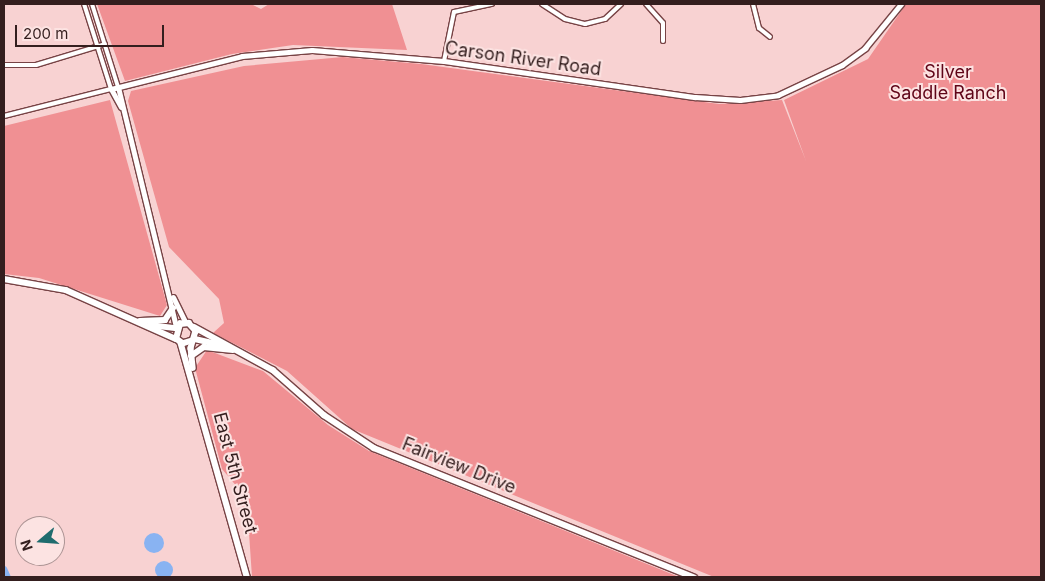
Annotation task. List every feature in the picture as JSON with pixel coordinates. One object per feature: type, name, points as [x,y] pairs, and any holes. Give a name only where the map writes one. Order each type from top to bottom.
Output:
[{"type":"main road","points":[[4,279],[59,288],[178,341]]},
{"type":"main road","points":[[138,322],[165,320],[173,308]]},
{"type":"main road","points":[[138,322],[176,327],[186,322]]},
{"type":"main road","name":"Fairview Drive","points":[[186,322],[273,370],[324,415],[374,448],[694,577]]},
{"type":"main road","name":"East 5th Street","points":[[176,327],[178,341],[194,378]]},
{"type":"main road","name":"East 5th Street","points":[[194,327],[191,356],[194,378],[247,577]]},
{"type":"main road","name":"Fairview Drive","points":[[178,341],[193,340],[235,349]]},
{"type":"main road","points":[[191,356],[204,348],[235,349]]},
{"type":"street","points":[[84,4],[111,89],[121,107]]},
{"type":"street","points":[[92,4],[118,87],[121,107],[168,283],[176,327]]},
{"type":"street","points":[[444,61],[454,12],[492,4]]},
{"type":"street","points":[[542,4],[565,19],[585,24],[605,19],[621,4]]},
{"type":"street","points":[[646,4],[663,23],[663,41]]},
{"type":"street","points":[[753,4],[759,28],[770,37]]},
{"type":"street","name":"Carson River Road","points":[[111,89],[216,62],[283,51],[341,50],[444,61],[740,100],[778,95],[842,65],[886,26],[902,4]]},
{"type":"street","points":[[4,64],[42,64],[105,44]]},
{"type":"street","points":[[4,116],[111,89]]},
{"type":"street","points":[[168,283],[186,322]]},
{"type":"green space","points":[[97,4],[251,4],[261,9],[269,4],[392,4],[407,50],[293,45],[232,54],[125,81]]},
{"type":"green space","name":"Silver Saddle Ranch","points":[[906,4],[1041,4],[1041,577],[714,577],[352,429],[287,371],[213,333],[224,323],[219,299],[169,247],[128,101],[131,91],[244,66],[343,57],[421,64],[719,104],[782,100],[806,161],[784,100],[868,59]]},
{"type":"green space","points":[[110,100],[167,305],[160,316],[39,278],[4,274],[4,126]]},
{"type":"green space","points":[[207,350],[263,371],[328,425],[369,451],[679,577],[252,577],[249,533],[238,488],[222,469],[195,368]]},
{"type":"water","points":[[154,533],[161,536],[164,543],[161,550],[154,553],[147,550],[144,543],[147,536]]},
{"type":"water","points":[[164,561],[170,564],[173,570],[170,576],[164,579],[158,576],[155,570],[158,564]]},
{"type":"waterway","points":[[4,568],[8,577]]}]
